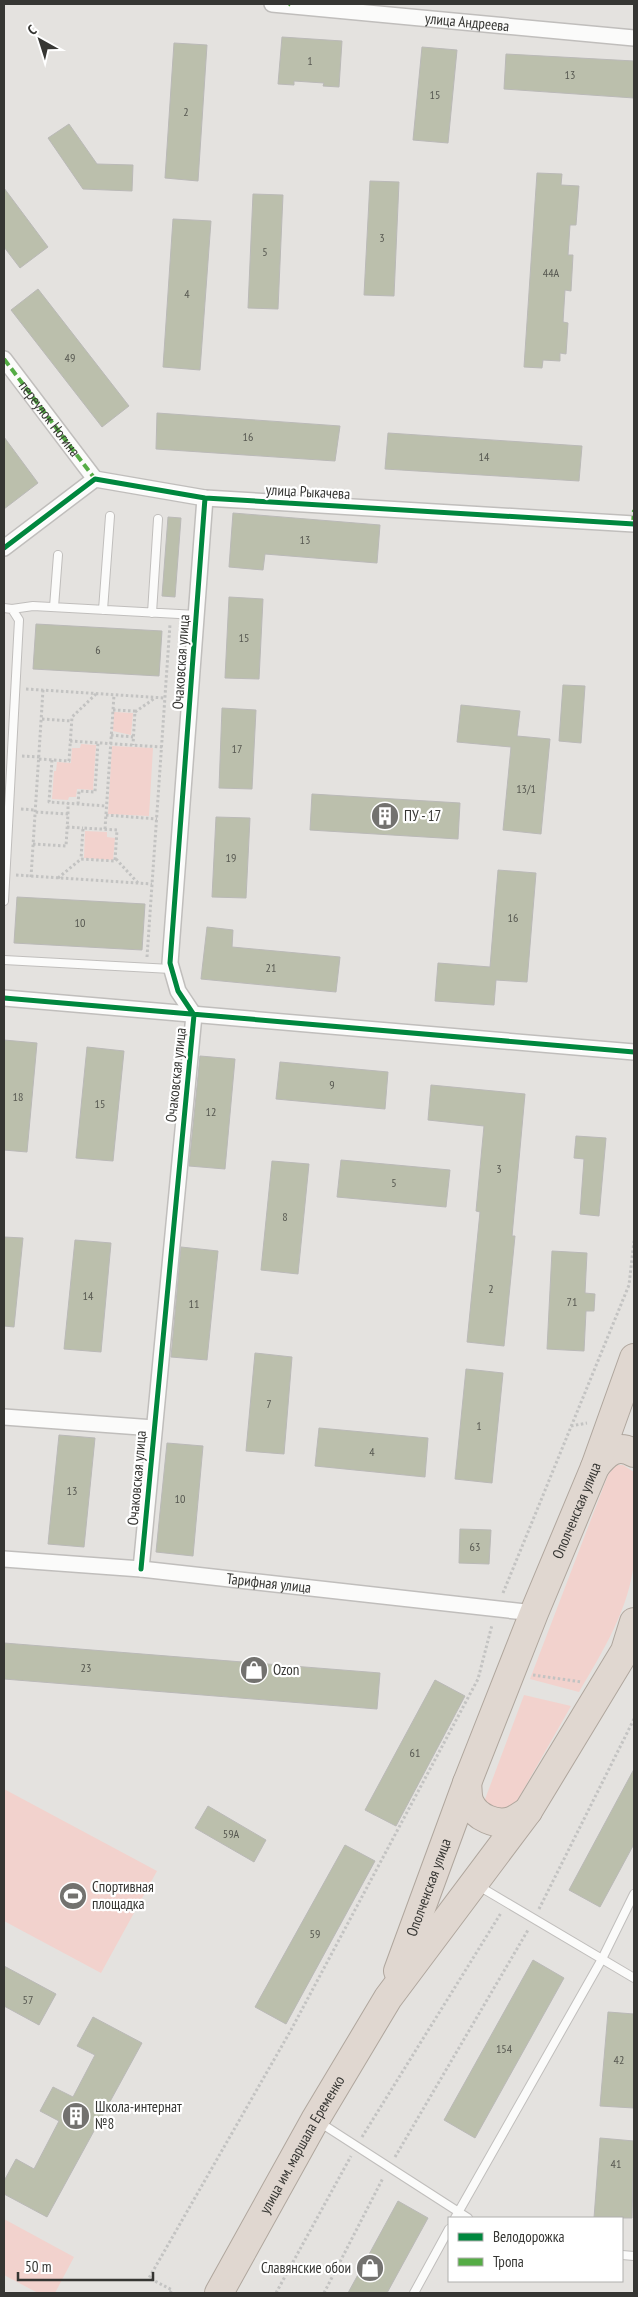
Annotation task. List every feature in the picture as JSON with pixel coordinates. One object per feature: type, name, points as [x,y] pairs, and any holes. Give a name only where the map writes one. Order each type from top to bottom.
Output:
[{"type":"highway","name":"Ополченская улица","points":[[388,1998],[467,1783],[534,1613],[595,1467],[634,1358]]},
{"type":"highway","points":[[595,1467],[605,1454],[614,1449],[624,1449],[634,1453]]},
{"type":"highway","name":"Ополченская улица","points":[[388,1998],[528,1811],[625,1651],[634,1622]]},
{"type":"highway","points":[[467,1783],[469,1801],[475,1811],[491,1821],[499,1823],[511,1821],[528,1811]]},
{"type":"highway","name":"улица им. маршала Еременко","points":[[219,2293],[315,2120],[388,1998]]},
{"type":"street","name":"улица Андреева","points":[[272,4],[289,4],[634,38]]},
{"type":"street","name":"переулок Ногина","points":[[4,359],[95,479]]},
{"type":"street","name":"улица Рыкачева","points":[[95,479],[205,498],[634,519]]},
{"type":"street","points":[[4,548],[95,479]]},
{"type":"street","name":"Очаковская улица","points":[[141,1569],[194,1015],[178,991],[170,963],[205,498]]},
{"type":"street","points":[[4,998],[634,1052]]},
{"type":"street","points":[[4,1417],[154,1428]]},
{"type":"street","name":"Тарифная улица","points":[[4,1559],[141,1569],[534,1613]]},
{"type":"lane","points":[[103,610],[110,516]]},
{"type":"lane","points":[[152,613],[158,519]]},
{"type":"lane","points":[[54,607],[58,555]]},
{"type":"lane","points":[[8,609],[33,606],[197,615]]},
{"type":"lane","points":[[4,901],[19,620],[8,609]]},
{"type":"lane","points":[[4,960],[171,969]]},
{"type":"lane","points":[[474,1884],[634,1978]]},
{"type":"lane","points":[[315,2120],[389,2167],[457,2215],[602,1959],[634,1894]]},
{"type":"lane","points":[[414,2293],[448,2231]]},
{"type":"path","points":[[146,968],[171,614]]},
{"type":"path","points":[[16,689],[165,698]]},
{"type":"path","points":[[31,877],[44,690]]},
{"type":"path","points":[[39,759],[69,761],[72,717],[96,694]]},
{"type":"path","points":[[105,829],[114,695]]},
{"type":"path","points":[[113,710],[135,712],[155,698]]},
{"type":"path","points":[[133,745],[135,712]]},
{"type":"path","points":[[42,719],[72,721]]},
{"type":"path","points":[[111,735],[133,737]]},
{"type":"path","points":[[70,740],[162,746]]},
{"type":"path","points":[[78,804],[79,791],[95,792],[98,742]]},
{"type":"path","points":[[52,760],[49,802],[106,806]]},
{"type":"path","points":[[33,844],[66,846],[68,803]]},
{"type":"path","points":[[35,812],[68,814]]},
{"type":"path","points":[[106,815],[157,818]]},
{"type":"path","points":[[58,878],[81,859],[115,861],[118,830],[67,827]]},
{"type":"path","points":[[81,859],[84,828]]},
{"type":"path","points":[[115,858],[138,883]]},
{"type":"path","points":[[5,875],[152,884]]},
{"type":"path","points":[[170,2293],[172,2290],[149,2278],[291,2030],[478,1679],[497,1609],[628,1285],[634,1241]]},
{"type":"path","points":[[481,1668],[605,1685]]},
{"type":"path","points":[[324,2293],[389,2167],[534,1919],[634,1719]]},
{"type":"path","points":[[276,2293],[356,2146],[507,1903]]},
{"type":"shaded area","points":[[114,712],[133,713],[131,735],[113,731]]},
{"type":"shaded area","points":[[81,744],[96,745],[93,790],[77,789],[76,797],[69,797],[68,800],[52,799],[54,771],[56,771],[57,762],[71,763],[72,748],[80,748]]},
{"type":"shaded area","points":[[112,746],[153,748],[149,816],[108,814]]},
{"type":"shaded area","points":[[85,831],[107,832],[107,837],[115,838],[113,860],[84,858]]},
{"type":"shaded area","points":[[616,1465],[623,1465],[634,1472],[634,1561],[627,1595],[621,1612],[614,1629],[579,1692],[530,1679],[608,1475]]},
{"type":"shaded area","points":[[524,1695],[571,1706],[513,1808],[495,1812],[484,1802]]},
{"type":"shaded area","name":"Спортивная площадка","points":[[4,1789],[157,1871],[101,1973],[4,1921]]},
{"type":"shaded area","points":[[4,2219],[74,2257],[55,2293],[38,2293],[4,2275]]},
{"type":"building","points":[[282,37],[342,41],[339,87],[323,86],[324,83],[294,81],[294,85],[278,84]]},
{"type":"building","points":[[174,43],[207,45],[198,181],[165,178]]},
{"type":"building","points":[[422,47],[457,50],[448,143],[413,140]]},
{"type":"building","points":[[506,54],[634,61],[634,98],[504,89]]},
{"type":"building","points":[[69,124],[97,164],[133,165],[132,191],[83,189],[48,138]]},
{"type":"building","points":[[537,173],[562,174],[561,185],[579,186],[576,225],[570,225],[568,255],[573,255],[571,291],[565,290],[563,322],[568,323],[566,354],[560,353],[560,361],[543,360],[542,368],[524,367]]},
{"type":"building","points":[[370,181],[399,182],[394,296],[364,295]]},
{"type":"building","points":[[4,188],[48,247],[20,268],[4,247]]},
{"type":"building","points":[[253,194],[283,195],[278,309],[248,308]]},
{"type":"building","points":[[173,219],[211,221],[200,370],[163,367]]},
{"type":"building","points":[[38,289],[129,406],[102,427],[11,310]]},
{"type":"building","points":[[157,413],[340,426],[335,461],[156,449]]},
{"type":"building","points":[[388,433],[582,446],[579,481],[385,469]]},
{"type":"building","points":[[4,437],[38,483],[4,509]]},
{"type":"building","points":[[233,513],[380,525],[377,563],[265,554],[263,570],[229,567]]},
{"type":"building","points":[[168,517],[181,518],[175,597],[162,596]]},
{"type":"building","points":[[229,597],[263,599],[259,679],[225,678]]},
{"type":"building","points":[[36,624],[162,631],[159,676],[33,669]]},
{"type":"building","points":[[563,685],[585,686],[581,743],[559,741]]},
{"type":"building","points":[[461,705],[520,711],[517,736],[550,739],[541,834],[503,830],[511,747],[457,742]]},
{"type":"building","points":[[222,708],[256,710],[252,789],[219,788]]},
{"type":"building","name":"ПУ - 17","points":[[312,794],[460,803],[458,839],[310,830]]},
{"type":"building","points":[[216,817],[250,818],[246,898],[212,897]]},
{"type":"building","points":[[498,870],[536,873],[527,982],[496,980],[494,1005],[435,1001],[438,963],[490,967]]},
{"type":"building","points":[[17,897],[145,904],[142,950],[14,943]]},
{"type":"building","points":[[207,927],[233,930],[232,947],[340,957],[336,992],[201,979]]},
{"type":"building","points":[[4,1040],[37,1043],[27,1152],[4,1150]]},
{"type":"building","points":[[87,1047],[124,1051],[113,1161],[76,1158]]},
{"type":"building","points":[[200,1056],[235,1059],[225,1169],[189,1166]]},
{"type":"building","points":[[280,1062],[388,1072],[385,1109],[276,1099]]},
{"type":"building","points":[[431,1085],[525,1094],[512,1236],[515,1236],[504,1346],[467,1342],[480,1212],[476,1211],[484,1126],[428,1120]]},
{"type":"building","points":[[576,1136],[606,1138],[599,1216],[580,1214],[584,1159],[574,1158]]},
{"type":"building","points":[[341,1160],[450,1170],[446,1207],[337,1197]]},
{"type":"building","points":[[272,1161],[309,1164],[298,1274],[261,1270]]},
{"type":"building","points":[[4,1237],[23,1238],[14,1327],[4,1326]]},
{"type":"building","points":[[75,1240],[111,1243],[101,1352],[64,1349]]},
{"type":"building","points":[[181,1247],[218,1251],[207,1360],[171,1357]]},
{"type":"building","points":[[552,1251],[587,1253],[585,1293],[595,1294],[594,1311],[586,1311],[584,1351],[547,1349]]},
{"type":"building","points":[[255,1353],[292,1357],[284,1454],[246,1451]]},
{"type":"building","points":[[466,1369],[503,1373],[492,1483],[455,1479]]},
{"type":"building","points":[[319,1428],[428,1438],[425,1477],[315,1466]]},
{"type":"building","points":[[59,1435],[95,1438],[84,1547],[48,1544]]},
{"type":"building","points":[[167,1443],[203,1446],[193,1556],[156,1552]]},
{"type":"building","points":[[460,1529],[491,1530],[489,1564],[459,1563]]},
{"type":"building","points":[[4,1643],[380,1673],[377,1709],[4,1679]]},
{"type":"building","points":[[435,1680],[465,1696],[396,1826],[365,1810]]},
{"type":"building","points":[[634,1769],[634,1844],[600,1907],[569,1890]]},
{"type":"building","points":[[208,1806],[266,1840],[254,1862],[195,1828]]},
{"type":"building","points":[[345,1845],[375,1861],[286,2024],[255,2007]]},
{"type":"building","points":[[533,1960],[564,1978],[475,2138],[444,2120]]},
{"type":"building","points":[[4,1966],[56,1994],[39,2025],[4,2006]]},
{"type":"building","points":[[608,2012],[634,2014],[634,2108],[600,2106]]},
{"type":"building","name":"Школа-интернат №8","points":[[93,2017],[142,2043],[47,2217],[4,2194],[4,2181],[16,2159],[34,2169],[59,2121],[40,2111],[53,2087],[73,2097],[95,2055],[77,2046]]},
{"type":"building","points":[[600,2138],[634,2141],[632,2218],[594,2217]]},
{"type":"building","points":[[398,2201],[428,2218],[387,2293],[348,2293]]},
{"type":"marked path","points":[[4,359],[95,479]]},
{"type":"marked path","points":[[633,524],[634,510]]},
{"type":"cycle path","points":[[4,548],[95,479],[205,498],[634,524]]},
{"type":"cycle path","points":[[141,1569],[194,1015],[178,991],[170,963],[205,498]]},
{"type":"cycle path","points":[[4,998],[634,1052]]},
{"type":"place","name":"ПУ - 17","points":[[385,816]]},
{"type":"place","name":"Ozon","points":[[254,1670]]},
{"type":"place","name":"Спортивная площадка","points":[[73,1896]]},
{"type":"place","name":"Школа-интернат №8","points":[[76,2116]]},
{"type":"place","name":"Славянские обои","points":[[370,2268]]}]
